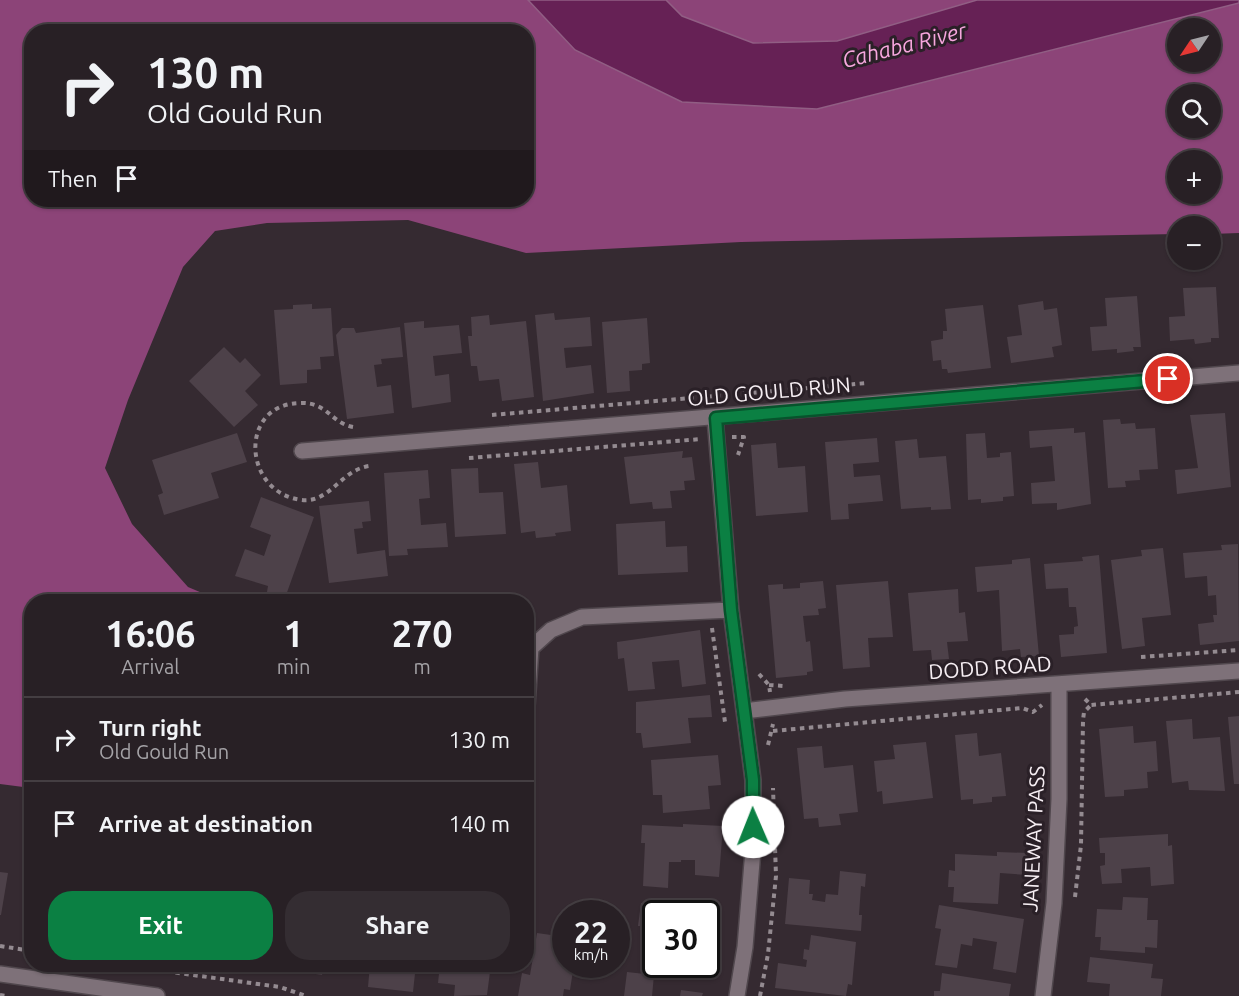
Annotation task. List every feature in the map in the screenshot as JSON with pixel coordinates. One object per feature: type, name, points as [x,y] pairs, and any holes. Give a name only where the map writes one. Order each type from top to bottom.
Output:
[{"type":"street","name":"OLD GOULD RUN","points":[[302,452],[1239,373]]},
{"type":"street","points":[[716,418],[731,610],[753,780],[753,850],[745,946],[737,996]]},
{"type":"street","points":[[534,645],[552,630],[582,617],[731,610]]},
{"type":"street","name":"DODD ROAD","points":[[744,711],[845,699],[1239,671]]},
{"type":"street","name":"JANEWAY PASS","points":[[1043,996],[1054,903],[1059,799],[1059,684]]},
{"type":"street","points":[[0,974],[158,996]]},
{"type":"path","points":[[687,440],[694,442],[699,448]]},
{"type":"path","points":[[710,611],[726,727]]},
{"type":"path","points":[[773,731],[1022,708],[1033,712],[1044,704],[1084,699],[1091,705],[1239,692]]},
{"type":"path","points":[[0,946],[24,950]]},
{"type":"path","points":[[171,972],[280,987],[306,996]]},
{"type":"path","points":[[0,995],[7,996]]},
{"type":"shaded area","points":[[0,0],[528,0],[575,50],[817,109],[1167,21],[1167,72],[1221,72],[1221,18],[1179,18],[1239,3],[1239,233],[1221,234],[1221,216],[1167,216],[1167,234],[741,242],[526,253],[408,220],[267,223],[215,231],[183,267],[128,400],[105,468],[132,524],[188,587],[204,594],[24,594],[24,787],[0,784]]},
{"type":"shaded area","points":[[666,0],[977,0],[837,41],[753,43],[682,16]]},
{"type":"water","name":"Cahaba River","points":[[528,0],[666,0],[682,16],[753,43],[837,41],[977,0],[1239,0],[1239,3],[1179,18],[1167,18],[1167,21],[817,109],[682,102],[575,50]]},
{"type":"building","points":[[1216,287],[1219,338],[1211,338],[1211,342],[1195,344],[1194,339],[1170,341],[1169,317],[1185,316],[1183,288]]},
{"type":"building","points":[[1137,296],[1141,347],[1133,347],[1134,351],[1117,353],[1117,349],[1092,351],[1090,327],[1107,326],[1105,298]]},
{"type":"building","points":[[1043,301],[1044,310],[1057,308],[1062,345],[1052,347],[1054,357],[1011,363],[1007,337],[1022,335],[1018,305]]},
{"type":"building","points":[[312,304],[312,309],[331,308],[334,356],[320,357],[321,369],[307,370],[307,383],[280,385],[274,310],[293,309],[293,305]]},
{"type":"building","points":[[983,305],[991,368],[948,373],[947,369],[942,369],[941,360],[933,361],[931,341],[943,339],[943,331],[947,331],[945,309]]},
{"type":"building","points":[[554,313],[555,320],[590,317],[592,346],[564,348],[566,368],[591,365],[594,393],[543,401],[535,315]]},
{"type":"building","points":[[489,315],[490,325],[526,321],[534,397],[502,401],[499,379],[479,381],[477,366],[471,366],[468,336],[472,336],[471,317]]},
{"type":"building","points":[[647,318],[650,363],[642,364],[642,370],[629,371],[630,391],[607,393],[602,322]]},
{"type":"building","points":[[424,321],[424,328],[459,325],[462,353],[433,356],[435,376],[449,374],[451,402],[412,408],[404,323]]},
{"type":"building","points":[[400,327],[403,357],[381,359],[382,364],[374,365],[377,387],[391,385],[394,413],[347,419],[336,335],[342,328],[354,328],[356,333]]},
{"type":"building","points":[[224,347],[240,363],[245,358],[261,375],[245,391],[258,405],[234,427],[189,381]]},
{"type":"building","points":[[1225,413],[1231,487],[1177,494],[1175,470],[1198,468],[1190,415]]},
{"type":"building","points":[[1120,419],[1121,424],[1135,423],[1136,429],[1155,428],[1158,469],[1139,470],[1140,480],[1125,481],[1126,487],[1108,488],[1103,420]]},
{"type":"building","points":[[1074,428],[1074,433],[1085,432],[1091,504],[1057,510],[1057,503],[1032,504],[1031,483],[1055,481],[1052,446],[1030,448],[1029,431]]},
{"type":"building","points":[[237,433],[247,462],[211,473],[219,498],[164,515],[158,495],[163,493],[152,460]]},
{"type":"building","points":[[985,433],[987,458],[1000,457],[1000,453],[1011,452],[1014,496],[1003,497],[1003,501],[981,503],[981,499],[968,500],[966,434]]},
{"type":"building","points":[[877,438],[879,462],[853,464],[854,477],[880,475],[883,501],[848,504],[849,519],[831,520],[825,442]]},
{"type":"building","points":[[917,439],[919,458],[946,456],[951,509],[931,510],[931,507],[901,509],[895,441]]},
{"type":"building","points":[[776,443],[778,468],[805,466],[808,512],[756,516],[751,445]]},
{"type":"building","points":[[683,451],[682,458],[692,457],[695,480],[684,481],[685,490],[670,491],[672,508],[653,509],[652,502],[630,504],[624,457]]},
{"type":"building","points":[[538,462],[541,488],[567,485],[571,531],[555,533],[556,536],[536,538],[535,531],[521,533],[514,464]]},
{"type":"building","points":[[478,468],[479,493],[503,492],[506,534],[455,537],[451,469]]},
{"type":"building","points":[[428,470],[430,498],[419,499],[421,525],[446,523],[448,547],[407,549],[408,555],[389,556],[384,473]]},
{"type":"building","points":[[261,497],[314,517],[286,594],[267,592],[268,586],[235,576],[245,549],[264,556],[271,535],[250,527]]},
{"type":"building","points":[[369,501],[371,521],[362,522],[363,528],[354,529],[357,554],[385,550],[388,576],[329,583],[319,506]]},
{"type":"building","points":[[665,521],[666,547],[687,546],[688,572],[618,575],[616,524]]},
{"type":"building","points":[[1238,544],[1239,641],[1200,645],[1198,624],[1214,622],[1213,615],[1217,615],[1216,595],[1208,596],[1207,576],[1185,578],[1183,553],[1222,550],[1221,545]]},
{"type":"building","points":[[1163,548],[1171,615],[1142,618],[1145,646],[1122,649],[1111,560],[1142,556],[1141,550]]},
{"type":"building","points":[[1099,555],[1107,653],[1061,657],[1059,635],[1074,634],[1074,627],[1078,626],[1076,607],[1069,607],[1068,588],[1046,589],[1044,564],[1083,561],[1082,557]]},
{"type":"building","points":[[1030,558],[1039,656],[1021,657],[1020,649],[1002,651],[999,590],[977,592],[975,567],[1012,564],[1012,560]]},
{"type":"building","points":[[823,581],[826,608],[818,609],[819,615],[803,616],[806,642],[810,641],[813,671],[807,672],[807,675],[776,678],[768,585],[783,584],[783,589],[800,588],[800,583]]},
{"type":"building","points":[[888,581],[893,637],[868,638],[870,667],[843,669],[836,585]]},
{"type":"building","points":[[958,589],[959,613],[965,612],[968,641],[947,642],[949,659],[932,660],[931,650],[913,651],[908,593]]},
{"type":"building","points":[[700,630],[706,684],[682,687],[679,660],[652,662],[655,689],[628,691],[624,658],[618,659],[617,642]]},
{"type":"building","points":[[710,695],[712,717],[688,718],[691,743],[643,748],[641,733],[636,733],[636,702]]},
{"type":"building","points":[[1239,716],[1239,784],[1234,784],[1228,717]]},
{"type":"building","points":[[1192,719],[1193,739],[1220,737],[1225,791],[1189,790],[1188,781],[1172,783],[1166,721]]},
{"type":"building","points":[[1133,726],[1134,743],[1156,741],[1158,771],[1147,772],[1148,788],[1124,790],[1124,796],[1105,797],[1099,729]]},
{"type":"building","points":[[977,733],[979,756],[1001,753],[1006,796],[992,797],[992,802],[973,804],[973,799],[961,800],[955,735]]},
{"type":"building","points":[[926,742],[933,798],[883,804],[882,791],[877,792],[874,761],[895,759],[893,745]]},
{"type":"building","points":[[822,746],[824,768],[853,765],[858,812],[839,814],[841,825],[819,827],[818,818],[804,819],[797,748]]},
{"type":"building","points":[[718,755],[721,785],[708,786],[710,809],[663,813],[662,795],[653,795],[651,760]]},
{"type":"building","points":[[683,824],[723,826],[719,877],[695,875],[695,860],[681,860],[681,862],[669,862],[668,888],[643,886],[645,843],[641,843],[642,825],[683,827]]},
{"type":"building","points":[[1168,834],[1168,846],[1172,845],[1174,884],[1151,886],[1150,867],[1121,869],[1122,883],[1102,884],[1100,866],[1105,865],[1105,853],[1100,853],[1099,838]]},
{"type":"building","points":[[997,852],[1028,853],[1027,875],[1000,873],[998,904],[953,902],[954,887],[948,887],[949,870],[955,871],[955,854],[997,856]]},
{"type":"building","points":[[840,871],[866,874],[865,887],[861,886],[859,915],[862,915],[861,931],[785,924],[789,878],[810,880],[809,894],[813,894],[812,900],[825,902],[826,894],[838,895]]},
{"type":"building","points":[[0,872],[8,873],[1,915],[0,915]]},
{"type":"building","points":[[1123,897],[1148,898],[1147,920],[1158,920],[1157,948],[1145,947],[1145,953],[1100,950],[1101,937],[1095,937],[1097,909],[1122,910]]},
{"type":"building","points":[[641,903],[642,903],[642,926],[638,926]]},
{"type":"building","points":[[939,905],[1024,919],[1016,973],[993,969],[997,942],[973,938],[972,946],[961,944],[957,968],[935,965],[941,929],[935,928]]},
{"type":"building","points":[[537,933],[552,935],[552,978],[572,978],[570,990],[564,989],[563,996],[518,996],[522,973],[530,975],[530,972],[534,972]]},
{"type":"building","points":[[811,935],[856,942],[852,985],[848,984],[846,996],[775,988],[778,963],[806,967],[807,960],[803,959],[804,949],[809,950]]},
{"type":"building","points":[[1090,957],[1153,964],[1151,978],[1163,979],[1161,996],[1109,996],[1110,984],[1087,982]]},
{"type":"building","points":[[303,972],[323,972],[322,975]]},
{"type":"building","points":[[369,972],[415,972],[413,992],[368,987]]},
{"type":"building","points":[[439,972],[490,972],[487,995],[454,996],[455,985],[438,983]]},
{"type":"building","points":[[630,972],[642,974],[642,978],[654,978],[652,996],[624,996],[626,978],[630,978]]},
{"type":"building","points":[[942,973],[1011,984],[1009,996],[934,996],[934,991],[940,991]]},
{"type":"building","points":[[681,990],[703,993],[702,996],[680,996]]},
{"type":"route","points":[[753,827],[753,780],[731,610],[716,418],[1168,379]]}]
